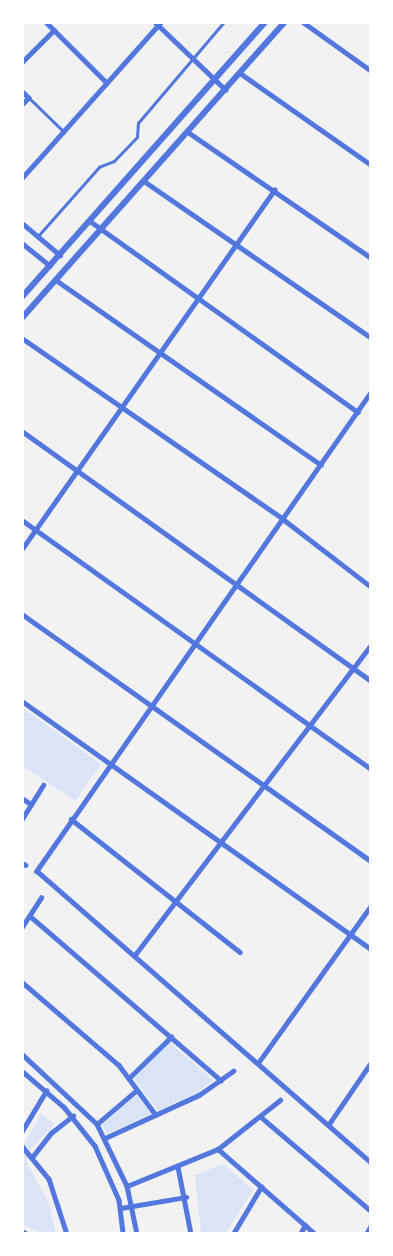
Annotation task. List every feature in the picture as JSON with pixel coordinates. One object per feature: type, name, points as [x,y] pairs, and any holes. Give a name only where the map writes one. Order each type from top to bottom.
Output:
[{"type":"street","points":[[46,22],[107,83]]},
{"type":"street","points":[[22,297],[265,22]]},
{"type":"street","points":[[22,318],[285,22]]},
{"type":"street","points":[[303,22],[370,70]]},
{"type":"street","points":[[22,178],[158,24],[226,90]]},
{"type":"street","points":[[22,62],[54,30]]},
{"type":"street","points":[[240,73],[370,164]]},
{"type":"street","points":[[22,91],[64,132]]},
{"type":"street","points":[[22,105],[30,98]]},
{"type":"street","points":[[188,132],[370,257]]},
{"type":"street","points":[[144,181],[370,337]]},
{"type":"street","points":[[22,549],[274,190]]},
{"type":"street","points":[[90,221],[358,412]]},
{"type":"street","points":[[22,223],[60,255]]},
{"type":"street","points":[[22,243],[50,266]]},
{"type":"street","points":[[56,280],[321,465]]},
{"type":"street","points":[[22,338],[283,519],[370,586]]},
{"type":"street","points":[[370,394],[71,819],[37,871],[370,1161]]},
{"type":"street","points":[[22,431],[370,680]]},
{"type":"street","points":[[22,520],[370,768]]},
{"type":"street","points":[[22,614],[370,860]]},
{"type":"street","points":[[134,956],[370,646]]},
{"type":"street","points":[[22,701],[370,948]]},
{"type":"street","points":[[22,819],[43,785]]},
{"type":"street","points":[[22,798],[31,804]]},
{"type":"street","points":[[71,819],[240,952]]},
{"type":"street","points":[[22,927],[41,898]]},
{"type":"street","points":[[258,1063],[370,907]]},
{"type":"street","points":[[30,916],[221,1080]]},
{"type":"street","points":[[22,982],[129,1078],[156,1115]]},
{"type":"street","points":[[129,1078],[171,1037]]},
{"type":"street","points":[[22,1054],[97,1124],[113,1153],[127,1186],[133,1206],[136,1234]]},
{"type":"street","points":[[328,1124],[370,1064]]},
{"type":"street","points":[[22,1071],[73,1116],[82,1126],[102,1158],[121,1208],[123,1234]]},
{"type":"street","points":[[105,1138],[156,1115],[221,1080],[233,1071]]},
{"type":"street","points":[[97,1124],[137,1090]]},
{"type":"street","points":[[22,1131],[46,1091]]},
{"type":"street","points":[[127,1186],[178,1167],[218,1149],[261,1117],[280,1100]]},
{"type":"street","points":[[33,1156],[50,1133],[73,1116]]},
{"type":"street","points":[[261,1117],[370,1210]]},
{"type":"street","points":[[82,1126],[92,1119]]},
{"type":"street","points":[[22,1146],[33,1156],[54,1190],[67,1234]]},
{"type":"street","points":[[218,1149],[315,1234]]},
{"type":"street","points":[[102,1158],[113,1153]]},
{"type":"street","points":[[178,1167],[186,1197],[191,1234]]},
{"type":"street","points":[[234,1234],[261,1187]]},
{"type":"street","points":[[121,1208],[186,1197]]},
{"type":"street","points":[[300,1234],[305,1225]]},
{"type":"street","points":[[366,1234],[370,1227]]},
{"type":"street","points":[[22,1231],[27,1234]]},
{"type":"lane","points":[[38,236],[99,167],[114,161],[138,136],[138,123],[224,22]]},
{"type":"shaded area","points":[[23,708],[101,764],[75,801],[23,766]]},
{"type":"shaded area","points":[[169,1042],[213,1080],[198,1092],[158,1111],[134,1079]]},
{"type":"shaded area","points":[[137,1095],[151,1114],[107,1134],[102,1125]]},
{"type":"shaded area","points":[[41,1114],[55,1124],[28,1152],[26,1161],[49,1203],[56,1233],[40,1233],[23,1224],[23,1146]]},
{"type":"shaded area","points":[[223,1164],[253,1190],[226,1233],[201,1233],[195,1175]]}]
